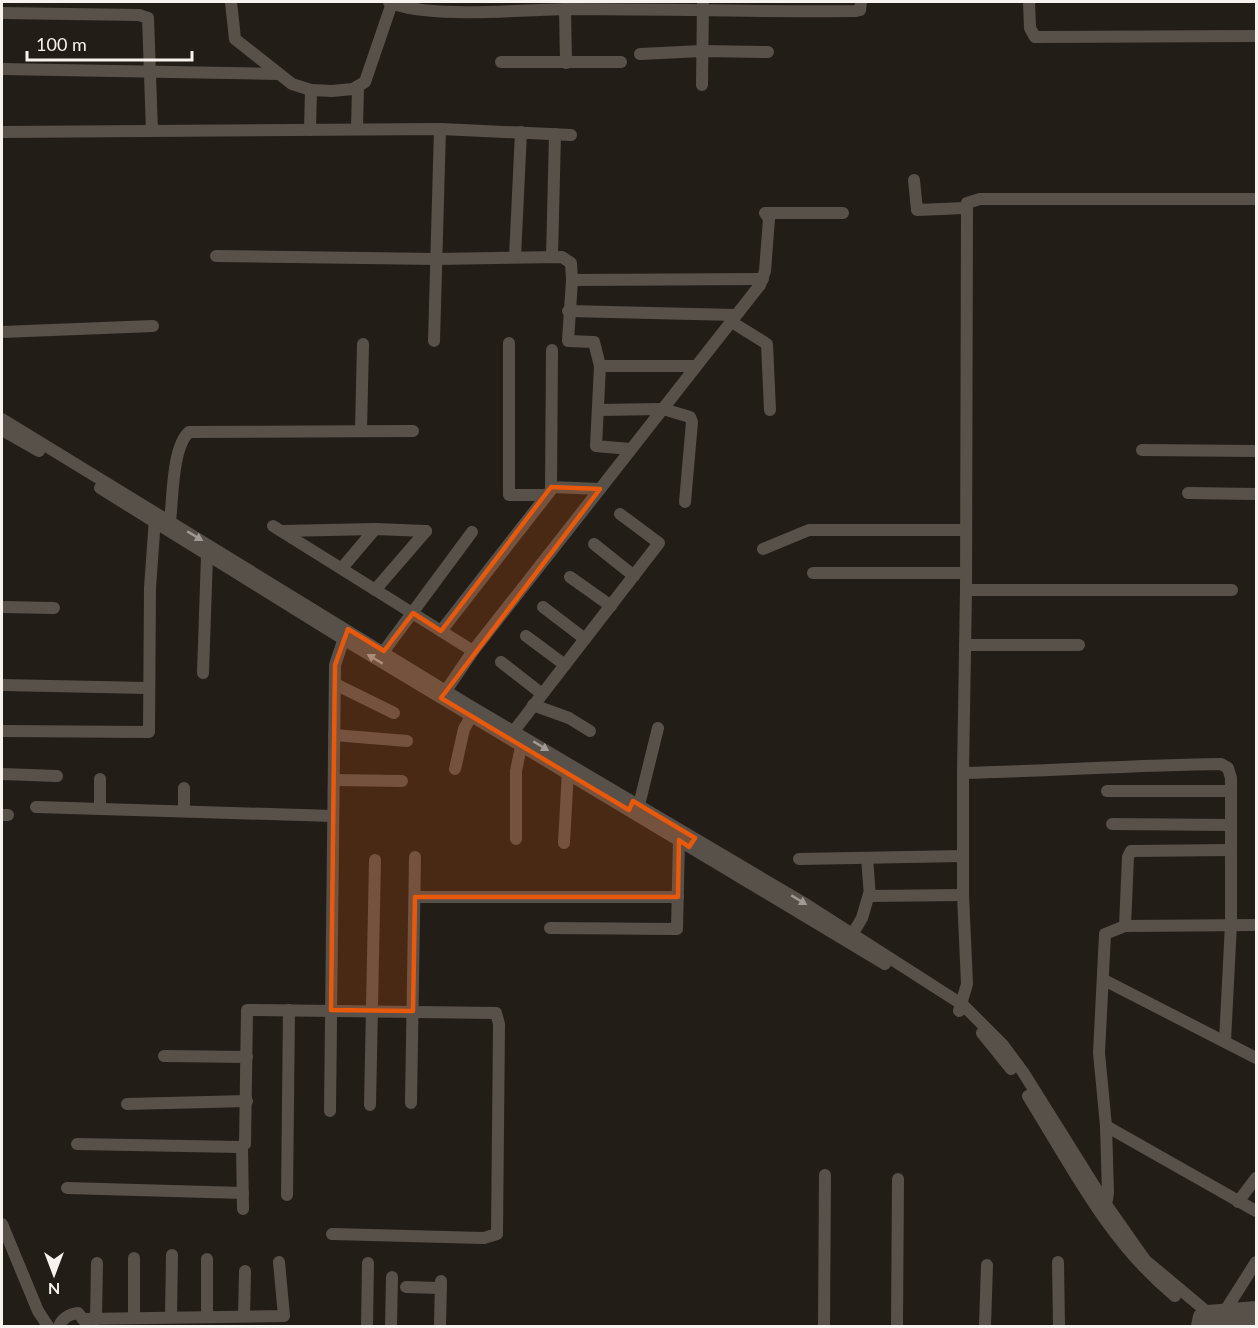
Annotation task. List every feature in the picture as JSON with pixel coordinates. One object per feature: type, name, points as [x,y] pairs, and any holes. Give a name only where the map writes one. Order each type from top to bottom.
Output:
[{"type":"street","points":[[231,2],[235,39],[292,84],[311,90],[333,91],[358,86],[365,82],[397,4],[565,9],[823,6],[856,11],[860,10],[861,2]]},
{"type":"street","points":[[1029,2],[1030,28],[1035,37],[1257,36]]},
{"type":"street","points":[[702,85],[703,6]]},
{"type":"street","points":[[565,9],[566,63]]},
{"type":"street","points":[[2,13],[144,16],[150,24],[152,131]]},
{"type":"street","points":[[640,54],[702,51],[768,52]]},
{"type":"street","points":[[501,62],[621,62]]},
{"type":"street","points":[[2,69],[278,74]]},
{"type":"street","points":[[357,129],[358,86]]},
{"type":"street","points":[[310,130],[311,90]]},
{"type":"street","points":[[2,132],[440,129],[571,135]]},
{"type":"street","points":[[434,341],[440,129]]},
{"type":"street","points":[[514,257],[521,132]]},
{"type":"street","points":[[552,257],[555,134]]},
{"type":"street","points":[[914,180],[917,210],[965,207]]},
{"type":"street","points":[[961,1008],[967,984],[963,895],[968,251],[965,207],[970,200],[980,199],[1257,199]]},
{"type":"street","points":[[444,694],[473,651],[764,279],[769,219],[765,213],[843,213]]},
{"type":"street","points":[[216,256],[567,258],[571,263],[572,280],[568,311],[568,341],[594,342],[600,366],[597,446],[630,449]]},
{"type":"street","points":[[572,280],[764,279]]},
{"type":"street","points":[[568,311],[732,318],[767,344],[770,410]]},
{"type":"street","points":[[2,332],[153,326]]},
{"type":"street","points":[[509,343],[509,495],[600,489]]},
{"type":"street","points":[[361,430],[363,344]]},
{"type":"street","points":[[441,631],[549,491],[552,350]]},
{"type":"street","points":[[600,366],[695,366]]},
{"type":"street","points":[[598,410],[663,409],[685,414],[692,422],[685,502]]},
{"type":"street","points":[[2,419],[213,556],[284,596],[511,735],[634,805],[688,842],[774,891],[982,1021],[1010,1054],[1138,1263],[1208,1320],[1257,1319]]},
{"type":"street","points":[[2,430],[87,476]]},
{"type":"street","points":[[170,521],[179,450],[183,438],[189,432],[413,431]]},
{"type":"street","points":[[1142,450],[1257,451]]},
{"type":"street","points":[[1188,494],[1257,494]]},
{"type":"street","points":[[511,735],[659,543],[620,514]]},
{"type":"street","points":[[155,518],[170,521],[213,556]]},
{"type":"street","points":[[2,731],[149,732],[148,688],[155,518]]},
{"type":"street","points":[[375,590],[426,531],[277,528],[342,568],[375,590],[473,651]]},
{"type":"street","points":[[342,568],[375,529]]},
{"type":"street","points":[[764,549],[809,530],[965,530]]},
{"type":"street","points":[[384,651],[472,532]]},
{"type":"street","points":[[594,544],[634,576]]},
{"type":"street","points":[[203,673],[213,556]]},
{"type":"street","points":[[813,573],[966,573]]},
{"type":"street","points":[[570,577],[611,606]]},
{"type":"street","points":[[966,590],[1232,590]]},
{"type":"street","points":[[2,607],[54,608]]},
{"type":"street","points":[[543,608],[585,639]]},
{"type":"street","points":[[345,634],[384,651],[444,694]]},
{"type":"street","points":[[330,1112],[335,684],[336,660],[345,634]]},
{"type":"street","points":[[526,636],[565,665]]},
{"type":"street","points":[[965,645],[1079,645]]},
{"type":"street","points":[[501,662],[542,694]]},
{"type":"street","points":[[335,684],[394,713]]},
{"type":"street","points":[[2,685],[148,688]]},
{"type":"street","points":[[533,705],[569,718],[590,731]]},
{"type":"street","points":[[455,769],[459,742],[473,712]]},
{"type":"street","points":[[634,805],[658,728]]},
{"type":"street","points":[[334,735],[407,741]]},
{"type":"street","points":[[511,735],[521,747],[569,768]]},
{"type":"street","points":[[516,838],[516,771],[521,747]]},
{"type":"street","points":[[963,773],[1221,764],[1228,768],[1231,791],[1231,924],[1225,1041]]},
{"type":"street","points":[[564,843],[569,768]]},
{"type":"street","points":[[2,774],[57,777]]},
{"type":"street","points":[[100,779],[100,809]]},
{"type":"street","points":[[334,780],[402,781]]},
{"type":"street","points":[[184,788],[184,812]]},
{"type":"street","points":[[1107,791],[1231,791]]},
{"type":"street","points":[[36,807],[333,816]]},
{"type":"street","points":[[1112,824],[1231,825]]},
{"type":"street","points":[[550,928],[674,930],[677,927],[678,897],[688,842]]},
{"type":"street","points":[[1125,926],[1128,857],[1131,851],[1231,850]]},
{"type":"street","points":[[799,859],[963,855]]},
{"type":"street","points":[[411,1103],[415,857]]},
{"type":"street","points":[[850,938],[862,918],[869,894],[867,858]]},
{"type":"street","points":[[370,1105],[375,860]]},
{"type":"street","points":[[869,894],[963,895]]},
{"type":"street","points":[[415,897],[678,897]]},
{"type":"street","points":[[1101,1206],[1108,1193],[1106,1126],[1099,1053],[1105,934],[1125,926],[1257,925]]},
{"type":"street","points":[[1104,980],[1257,1058]]},
{"type":"street","points":[[243,1209],[242,1146],[246,1140],[247,1010],[493,1011],[498,1016],[497,1234],[484,1238],[332,1234]]},
{"type":"street","points":[[287,1195],[289,1010]]},
{"type":"street","points":[[164,1056],[247,1057]]},
{"type":"street","points":[[127,1104],[247,1101]]},
{"type":"street","points":[[1106,1126],[1257,1211]]},
{"type":"street","points":[[76,1144],[242,1146]]},
{"type":"street","points":[[824,1326],[825,1175]]},
{"type":"street","points":[[1238,1202],[1257,1178]]},
{"type":"street","points":[[897,1326],[898,1179]]},
{"type":"street","points":[[67,1188],[243,1193]]},
{"type":"street","points":[[2,1224],[38,1311],[48,1326]]},
{"type":"street","points":[[171,1317],[172,1255]]},
{"type":"street","points":[[134,1258],[134,1318]]},
{"type":"street","points":[[207,1258],[207,1317]]},
{"type":"street","points":[[59,1326],[62,1320],[78,1313],[89,1321],[171,1317],[284,1316],[279,1262]]},
{"type":"street","points":[[1058,1262],[1059,1326]]},
{"type":"street","points":[[1208,1320],[1257,1262]]},
{"type":"street","points":[[89,1321],[97,1263]]},
{"type":"street","points":[[367,1326],[368,1263]]},
{"type":"street","points":[[986,1326],[987,1265]]},
{"type":"street","points":[[244,1316],[245,1271]]},
{"type":"street","points":[[392,1277],[392,1326]]},
{"type":"street","points":[[406,1287],[441,1284],[440,1326]]},
{"type":"street","points":[[1208,1320],[1257,1308]]},
{"type":"highlighted area","points":[[551,487],[600,489],[441,698],[629,810],[633,801],[695,838],[689,847],[679,840],[678,897],[415,897],[413,1011],[331,1010],[335,665],[348,629],[384,651],[413,613],[441,631]]}]
